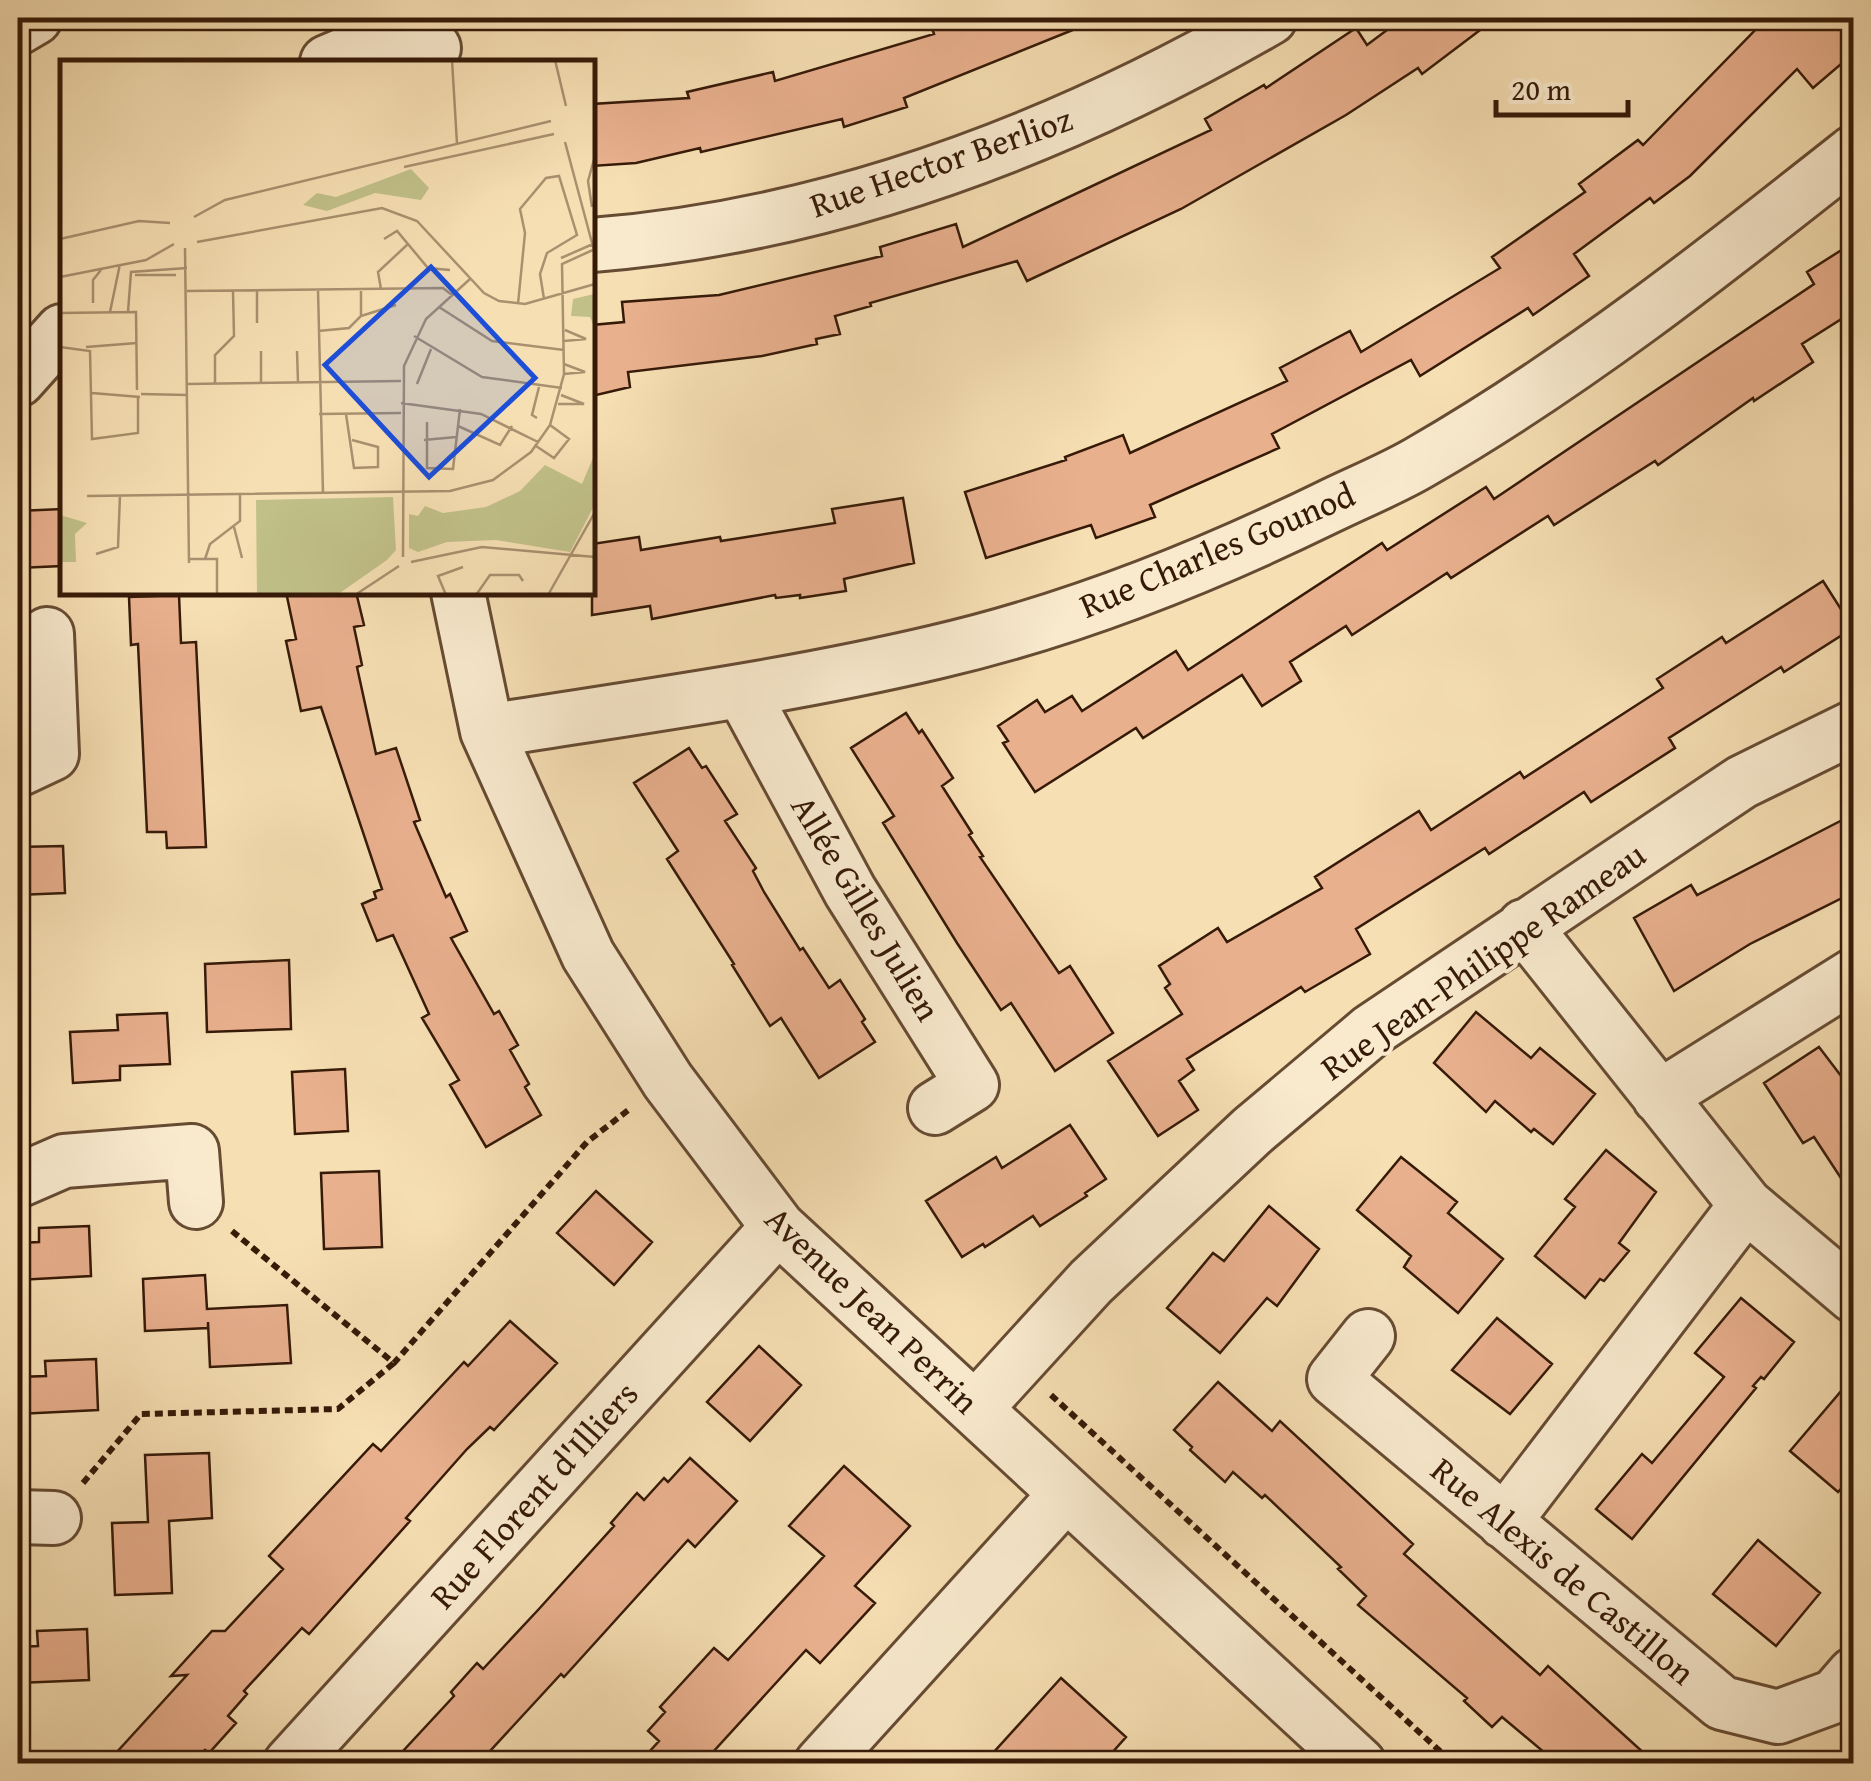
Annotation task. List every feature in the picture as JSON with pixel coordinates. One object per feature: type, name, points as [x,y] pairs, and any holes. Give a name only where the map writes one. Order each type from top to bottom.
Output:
[{"type":"street","points":[[18,28],[35,18]]},
{"type":"street","name":"Rue Hector Berlioz","points":[[595,245],[658,240],[842,203],[1020,143],[1179,70],[1270,18]]},
{"type":"street","points":[[331,60],[360,48],[434,43]]},
{"type":"street","name":"Rue Charles Gounod","points":[[488,731],[742,691],[938,652],[1098,604],[1262,539],[1420,462],[1573,365],[1727,253],[1854,152]]},
{"type":"street","points":[[18,380],[60,333]]},
{"type":"street","name":"Avenue Jean Perrin","points":[[459,595],[488,731],[588,955],[668,1080],[778,1227],[1359,1764]]},
{"type":"street","points":[[18,770],[52,754],[47,634]]},
{"type":"street","name":"Allée Gilles Julien","points":[[742,691],[850,891],[972,1085],[935,1108]]},
{"type":"street","name":"Rue Jean-Philippe Rameau","points":[[975,1409],[1091,1282],[1252,1131],[1372,1030],[1742,782],[1854,727]]},
{"type":"street","points":[[1524,926],[1746,1205],[1854,1296]]},
{"type":"street","points":[[1659,1097],[1854,975]]},
{"type":"street","points":[[18,1181],[64,1161],[192,1151],[196,1202]]},
{"type":"street","points":[[1504,1522],[1746,1205]]},
{"type":"street","name":"Rue Florent d'Illiers","points":[[290,1764],[778,1227]]},
{"type":"street","name":"Rue Alexis de Castillon","points":[[1368,1336],[1334,1379],[1722,1703],[1778,1718],[1835,1696],[1854,1674]]},
{"type":"street","points":[[821,1764],[1066,1494]]},
{"type":"path","points":[[36,1518],[141,1414],[338,1409],[394,1363],[587,1142],[668,1080]]},
{"type":"path","points":[[196,1202],[394,1363]]},
{"type":"path","points":[[1019,1362],[1076,1422],[1454,1764]]},
{"type":"building","points":[[952,18],[1100,19],[904,98],[907,107],[844,127],[842,119],[701,152],[700,148],[636,163],[595,166],[595,104],[689,98],[687,92],[773,72],[775,81],[934,34],[931,26]]},
{"type":"building","points":[[1403,18],[1496,18],[1422,74],[1418,68],[1346,115],[1181,209],[1027,281],[1017,261],[835,316],[840,334],[816,339],[817,344],[762,356],[628,372],[630,387],[595,395],[595,325],[624,322],[622,302],[719,295],[882,256],[880,247],[956,224],[963,247],[1211,130],[1205,119],[1264,85],[1266,88],[1356,28],[1367,45]]},
{"type":"building","points":[[1767,18],[1854,18],[1854,53],[1813,88],[1797,69],[1690,176],[1654,203],[1650,198],[1574,254],[1589,276],[1533,315],[1528,308],[1420,376],[1411,360],[1272,434],[1279,448],[1150,505],[1155,517],[1096,538],[1091,525],[986,558],[965,492],[1066,460],[1065,457],[1123,435],[1130,453],[1287,381],[1280,368],[1350,331],[1361,352],[1500,268],[1492,257],[1585,192],[1579,184],[1638,140],[1643,145]]},
{"type":"building","points":[[1854,242],[1854,311],[1802,344],[1813,362],[1754,401],[1753,398],[1658,465],[1655,461],[1554,525],[1548,516],[1451,578],[1447,573],[1352,635],[1346,626],[1290,662],[1301,681],[1262,706],[1242,675],[1143,738],[1136,728],[1035,792],[1003,743],[1008,741],[998,726],[1037,700],[1045,712],[1072,696],[1082,711],[1176,651],[1188,670],[1382,543],[1387,550],[1486,487],[1494,499],[1814,284],[1807,272]]},
{"type":"building","points":[[903,498],[914,563],[844,579],[846,591],[800,598],[775,595],[652,619],[650,606],[592,615],[595,544],[639,537],[641,550],[720,537],[721,541],[835,523],[832,509]]},
{"type":"building","points":[[60,509],[60,566],[18,568],[18,511]]},
{"type":"building","points":[[1823,581],[1853,628],[1784,672],[1781,667],[1669,738],[1675,748],[1591,802],[1584,792],[1489,854],[1485,848],[1356,929],[1370,954],[1305,992],[1301,987],[1187,1059],[1194,1070],[1179,1081],[1198,1110],[1158,1136],[1108,1061],[1182,1014],[1165,988],[1170,984],[1159,966],[1218,928],[1227,942],[1322,888],[1315,877],[1419,811],[1431,830],[1520,772],[1524,778],[1663,688],[1657,679],[1722,637],[1726,643]]},
{"type":"building","points":[[179,595],[181,643],[196,642],[206,847],[167,848],[166,832],[147,832],[138,644],[131,645],[129,597]]},
{"type":"building","points":[[287,595],[357,595],[364,625],[354,627],[362,665],[357,667],[376,754],[396,748],[420,820],[414,822],[446,897],[450,894],[467,931],[451,938],[494,1014],[499,1011],[518,1045],[510,1050],[541,1115],[486,1147],[450,1085],[459,1080],[422,1018],[429,1014],[393,935],[377,941],[362,904],[376,898],[374,892],[382,889],[321,707],[301,711],[286,641],[296,639]]},
{"type":"building","points":[[906,713],[919,733],[922,730],[953,778],[942,786],[972,833],[969,835],[983,856],[980,857],[1059,973],[1070,966],[1113,1033],[1055,1071],[1011,1003],[1001,1010],[957,943],[883,823],[894,816],[851,748]]},
{"type":"building","points":[[689,748],[702,768],[706,766],[737,814],[725,821],[756,868],[753,871],[764,892],[800,950],[803,948],[829,988],[840,980],[875,1042],[819,1078],[781,1018],[770,1026],[667,859],[678,851],[634,783]]},
{"type":"building","points":[[1854,814],[1854,892],[1750,944],[1674,991],[1634,918],[1691,885],[1697,895]]},
{"type":"building","points":[[63,846],[65,893],[18,895],[18,847]]},
{"type":"building","points":[[289,960],[291,1029],[207,1032],[205,964]]},
{"type":"building","points":[[1476,1012],[1531,1058],[1540,1048],[1595,1094],[1553,1144],[1534,1129],[1531,1132],[1495,1101],[1486,1112],[1434,1063]]},
{"type":"building","points":[[167,1013],[170,1064],[120,1066],[120,1080],[73,1083],[70,1032],[118,1030],[117,1015]]},
{"type":"building","points":[[1819,1047],[1854,1093],[1854,1198],[1814,1137],[1803,1143],[1764,1083]]},
{"type":"building","points":[[345,1069],[348,1131],[295,1134],[292,1072]]},
{"type":"building","points":[[1070,1125],[1106,1179],[1040,1226],[1033,1216],[962,1257],[926,1201],[996,1157],[1002,1168]]},
{"type":"building","points":[[1606,1150],[1656,1192],[1619,1243],[1629,1251],[1585,1298],[1535,1256],[1575,1207],[1565,1199]]},
{"type":"building","points":[[1401,1157],[1457,1202],[1448,1213],[1503,1259],[1458,1313],[1404,1267],[1411,1256],[1357,1210]]},
{"type":"building","points":[[379,1171],[382,1247],[324,1249],[321,1173]]},
{"type":"building","points":[[596,1191],[652,1242],[614,1285],[557,1233]]},
{"type":"building","points":[[1269,1206],[1319,1249],[1277,1306],[1267,1298],[1220,1353],[1167,1308],[1213,1253],[1224,1261]]},
{"type":"building","points":[[89,1226],[91,1276],[18,1280],[18,1243],[39,1242],[39,1228]]},
{"type":"building","points":[[205,1275],[207,1309],[287,1305],[291,1363],[210,1367],[208,1322],[208,1328],[145,1331],[143,1279]]},
{"type":"building","points":[[1741,1298],[1794,1342],[1764,1379],[1761,1377],[1753,1386],[1756,1388],[1632,1539],[1596,1509],[1642,1454],[1652,1463],[1724,1377],[1695,1353]]},
{"type":"building","points":[[1497,1318],[1552,1364],[1510,1414],[1452,1370]]},
{"type":"building","points":[[510,1321],[557,1363],[494,1430],[490,1427],[467,1449],[406,1518],[410,1521],[309,1634],[302,1628],[244,1691],[247,1694],[228,1716],[236,1723],[209,1753],[205,1750],[192,1764],[106,1764],[187,1675],[171,1676],[212,1631],[225,1631],[283,1569],[269,1556],[373,1444],[381,1451],[464,1362],[468,1366]]},
{"type":"building","points":[[759,1346],[801,1385],[750,1441],[707,1402]]},
{"type":"building","points":[[96,1359],[98,1410],[18,1414],[18,1377],[46,1376],[45,1361]]},
{"type":"building","points":[[1854,1376],[1854,1475],[1838,1492],[1790,1451]]},
{"type":"building","points":[[1218,1382],[1272,1431],[1280,1421],[1413,1544],[1404,1554],[1540,1675],[1548,1666],[1656,1764],[1558,1764],[1502,1717],[1492,1727],[1464,1701],[1467,1698],[1358,1605],[1366,1596],[1265,1495],[1262,1498],[1233,1472],[1225,1482],[1174,1430]]},
{"type":"building","points":[[209,1453],[212,1518],[169,1521],[172,1593],[115,1595],[112,1523],[148,1522],[145,1455]]},
{"type":"building","points":[[690,1458],[737,1501],[695,1547],[688,1540],[564,1677],[561,1674],[478,1764],[391,1764],[454,1696],[451,1692],[477,1663],[483,1669],[538,1610],[614,1526],[611,1523],[637,1493],[644,1500]]},
{"type":"building","points":[[844,1466],[910,1526],[855,1586],[875,1603],[820,1663],[806,1650],[702,1764],[638,1764],[659,1741],[648,1731],[665,1712],[660,1707],[714,1648],[728,1660],[824,1556],[789,1526]]},
{"type":"building","points":[[1758,1540],[1820,1593],[1776,1646],[1713,1594]]},
{"type":"building","points":[[87,1629],[89,1680],[18,1683],[18,1647],[38,1646],[37,1631]]},
{"type":"building","points":[[1061,1678],[1126,1737],[1102,1764],[983,1764]]}]
